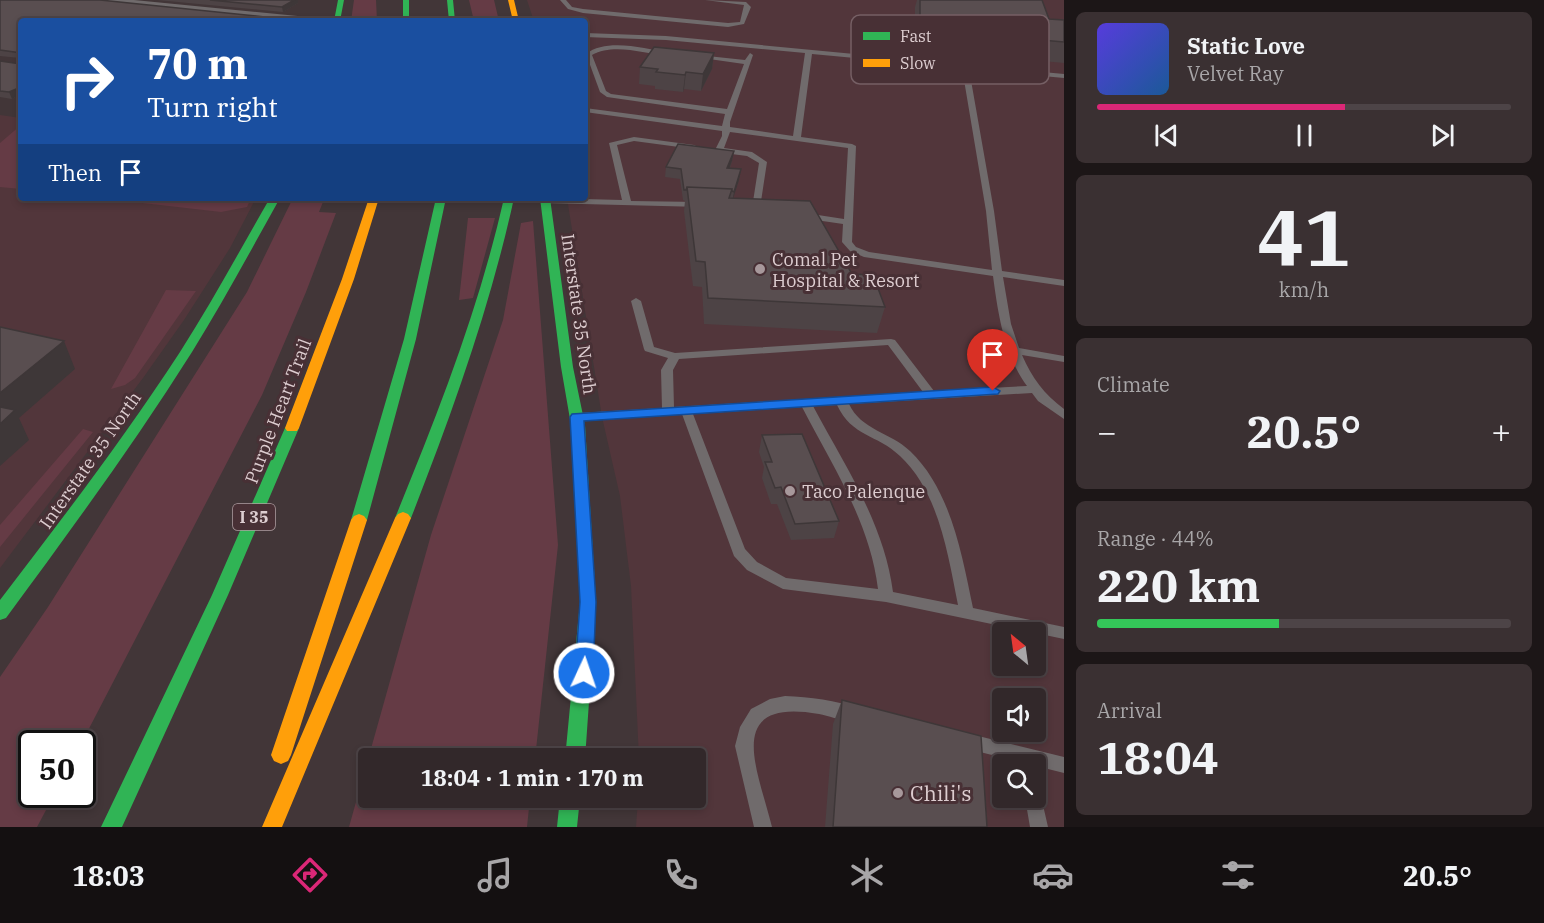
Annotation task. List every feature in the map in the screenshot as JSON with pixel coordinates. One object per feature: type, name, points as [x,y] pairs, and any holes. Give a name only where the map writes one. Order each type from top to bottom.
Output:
[{"type":"main road","points":[[338,18],[341,0]]},
{"type":"main road","points":[[406,0],[406,18]]},
{"type":"main road","points":[[450,0],[452,18]]},
{"type":"main road","points":[[511,0],[515,18]]},
{"type":"main road","name":"Interstate 35 North","points":[[0,613],[83,503],[147,410],[210,313],[272,201]]},
{"type":"main road","name":"Purple Heart Trail","points":[[111,827],[202,636],[265,491],[355,260],[373,201]]},
{"type":"main road","points":[[275,771],[326,626],[394,400],[425,281],[440,201]]},
{"type":"main road","points":[[272,827],[410,503],[466,355],[489,284],[508,201]]},
{"type":"main road","name":"Interstate 35 North","points":[[545,201],[567,367],[577,417],[588,602],[575,748]]},
{"type":"main road","points":[[567,827],[569,808]]},
{"type":"street","points":[[102,0],[279,18]]},
{"type":"lane","points":[[563,0],[570,8],[583,11],[728,25],[742,23],[748,7],[746,4],[708,0]]},
{"type":"lane","points":[[588,35],[666,38],[851,55]]},
{"type":"lane","points":[[719,150],[726,136],[730,112],[753,46]]},
{"type":"lane","points":[[670,54],[598,49],[589,54],[603,92],[609,96],[730,112]]},
{"type":"lane","points":[[797,137],[809,51]]},
{"type":"lane","points":[[693,56],[748,62]]},
{"type":"lane","points":[[1049,74],[1064,76]]},
{"type":"lane","points":[[968,84],[979,160],[990,211],[1007,334],[1035,389],[1051,408],[1064,415]]},
{"type":"lane","points":[[588,110],[852,146],[847,242],[849,246],[859,252],[1064,283]]},
{"type":"lane","points":[[627,202],[613,146],[615,142],[634,140],[749,154],[763,162],[756,208]]},
{"type":"lane","points":[[588,201],[709,206]]},
{"type":"lane","points":[[744,207],[767,210]]},
{"type":"lane","points":[[800,216],[849,222]]},
{"type":"lane","points":[[636,301],[649,349],[675,356],[891,342],[931,395]]},
{"type":"lane","points":[[1015,351],[1064,359]]},
{"type":"lane","points":[[668,411],[667,370],[675,356]]},
{"type":"lane","points":[[577,417],[1035,389]]},
{"type":"lane","points":[[841,400],[854,422],[903,451],[925,475],[957,566],[967,612]]},
{"type":"lane","points":[[805,402],[871,529],[885,572],[886,596]]},
{"type":"lane","points":[[686,410],[739,552],[752,566],[783,583],[886,596],[1064,633]]},
{"type":"lane","points":[[763,827],[744,746],[744,734],[755,716],[777,705],[804,702],[874,719]]},
{"type":"lane","points":[[944,736],[1006,754]]},
{"type":"lane","points":[[1046,763],[1064,765]]},
{"type":"lane","points":[[1036,808],[1039,827]]},
{"type":"shaded area","points":[[354,0],[376,0],[377,18],[351,18]]},
{"type":"shaded area","points":[[469,0],[494,0],[498,18],[473,18]]},
{"type":"shaded area","points":[[527,0],[1064,0],[1064,827],[636,827],[637,808],[706,808],[706,748],[638,748],[631,586],[620,496],[602,417],[567,201],[588,201],[588,18],[533,18]]},
{"type":"shaded area","points":[[0,115],[18,118],[18,201],[254,201],[230,248],[184,320],[0,568]]},
{"type":"shaded area","points":[[18,128],[18,189],[0,187],[0,143]]},
{"type":"shaded area","points":[[125,201],[250,201],[247,207],[221,212]]},
{"type":"shaded area","points":[[292,201],[339,201],[323,202],[319,212],[336,213],[306,292],[262,395],[88,730],[18,730],[18,808],[47,808],[37,827],[0,827],[0,677],[48,607],[247,292]]},
{"type":"shaded area","points":[[468,218],[495,218],[473,298],[459,300]]},
{"type":"shaded area","points":[[533,221],[558,545],[536,748],[371,748],[431,535],[503,320],[521,223]]},
{"type":"shaded area","points":[[166,290],[196,291],[135,378],[125,385],[111,389]]},
{"type":"shaded area","points":[[83,429],[93,432],[0,547],[0,525]]},
{"type":"shaded area","points":[[358,795],[358,808],[529,808],[527,827],[349,827]]},
{"type":"building","points":[[0,0],[100,0],[265,17],[18,18],[18,53],[0,50]]},
{"type":"building","points":[[210,0],[294,0],[282,7]]},
{"type":"building","points":[[920,0],[1042,0],[1048,15],[920,15]]},
{"type":"building","points":[[1049,19],[1064,20],[1064,42],[1049,41]]},
{"type":"building","points":[[654,47],[714,53],[703,74],[686,72],[685,75],[656,72],[658,69],[640,67]]},
{"type":"building","points":[[0,61],[18,64],[18,88],[9,92],[0,91]]},
{"type":"building","points":[[678,144],[734,151],[727,168],[741,169],[734,192],[732,189],[687,187],[684,190],[681,169],[666,167]]},
{"type":"building","points":[[687,187],[732,189],[729,198],[810,201],[852,274],[873,275],[885,307],[708,298],[705,262],[696,261]]},
{"type":"building","points":[[0,327],[64,341],[0,393]]},
{"type":"building","points":[[0,407],[15,410],[0,424]]},
{"type":"building","name":"Taco Palenque","points":[[802,434],[839,521],[795,524],[781,487],[775,488],[765,462],[772,462],[762,435]]},
{"type":"building","name":"Chili's","points":[[842,700],[981,736],[987,827],[833,827]]},
{"type":"traffic: fast","points":[[338,18],[341,0]]},
{"type":"traffic: fast","points":[[406,0],[406,18]]},
{"type":"traffic: fast","points":[[450,0],[452,18]]},
{"type":"traffic: fast","points":[[0,613],[82,503],[186,352],[273,201]]},
{"type":"traffic: fast","points":[[359,520],[410,339],[440,201]]},
{"type":"traffic: fast","points":[[403,518],[464,361],[489,280],[508,201]]},
{"type":"traffic: fast","points":[[545,201],[567,367],[578,425],[588,602],[576,748]]},
{"type":"traffic: fast","points":[[111,827],[220,595],[292,428]]},
{"type":"traffic: fast","points":[[567,827],[569,808]]},
{"type":"traffic: slow","points":[[511,0],[515,18]]},
{"type":"traffic: slow","points":[[292,428],[348,279],[373,201]]},
{"type":"traffic: slow","points":[[272,827],[403,518]]},
{"type":"traffic: slow","points":[[281,755],[359,520]]},
{"type":"place","name":"Comal Pet Hospital & Resort","points":[[760,269]]},
{"type":"place","name":"Taco Palenque","points":[[790,491]]},
{"type":"place","name":"Chili's","points":[[898,793]]},
{"type":"route","points":[[584,673],[588,602],[577,417],[993,391]]}]
